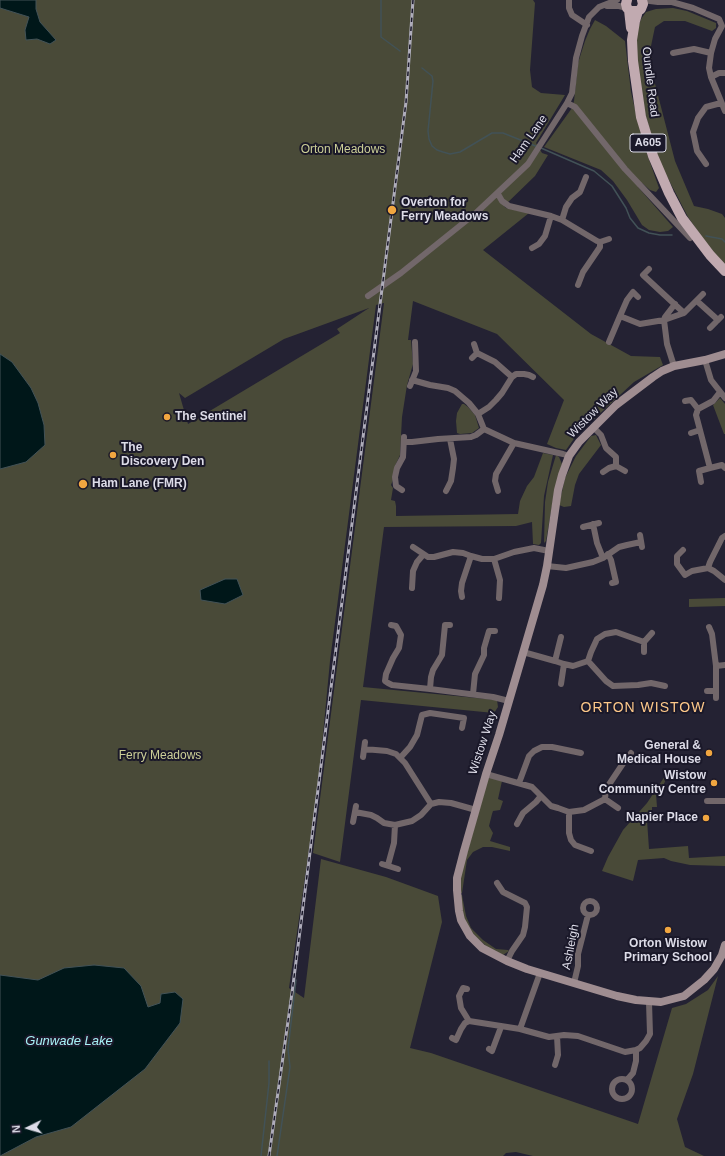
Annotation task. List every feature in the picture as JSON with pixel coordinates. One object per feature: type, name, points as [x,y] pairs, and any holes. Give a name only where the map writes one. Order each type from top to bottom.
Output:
[{"type":"main road","name":"Oundle Road","points":[[635,5],[635,21],[632,40],[633,61],[641,117],[653,156],[691,237],[725,271]]},
{"type":"street","points":[[569,0],[569,8],[572,14],[575,18],[587,25]]},
{"type":"street","name":"Ham Lane","points":[[368,296],[401,273],[477,212],[498,194],[528,164],[572,93],[576,58],[589,17],[599,7],[617,0]]},
{"type":"street","name":"Ham Lane","points":[[587,25],[600,11],[608,6],[658,2],[672,2],[693,8],[723,21]]},
{"type":"street","points":[[723,21],[715,39],[709,68],[711,78],[725,111]]},
{"type":"street","points":[[673,53],[694,49],[711,53]]},
{"type":"street","points":[[711,78],[719,73],[725,73]]},
{"type":"street","points":[[567,103],[575,107],[625,169],[691,237]]},
{"type":"street","points":[[706,164],[697,151],[693,132],[698,118],[706,107],[721,103]]},
{"type":"street","points":[[562,220],[566,207],[572,198],[580,192],[586,177]]},
{"type":"street","points":[[498,194],[502,201],[509,206],[562,220],[576,230],[600,242],[609,239]]},
{"type":"street","points":[[532,248],[540,246],[546,236],[551,216]]},
{"type":"street","points":[[578,285],[600,247],[600,242]]},
{"type":"street","points":[[649,269],[642,276],[684,313]]},
{"type":"street","points":[[609,342],[627,300],[634,292],[638,297]]},
{"type":"street","points":[[620,316],[640,324],[664,320],[684,313],[703,294]]},
{"type":"street","points":[[697,301],[720,319],[710,328]]},
{"type":"street","points":[[674,366],[667,344],[664,320],[675,304]]},
{"type":"street","points":[[415,342],[416,371],[411,383],[448,388],[455,391],[469,403],[478,414],[484,429],[514,443],[569,456]]},
{"type":"street","points":[[474,344],[477,353],[495,362],[512,377]]},
{"type":"street","points":[[472,358],[477,353]]},
{"type":"street","name":"Wistow Way","points":[[725,354],[705,360],[674,366],[662,371],[616,405],[579,442],[569,456],[558,490],[543,585],[486,774],[457,878],[457,894],[461,920],[470,936],[482,948],[507,961],[527,969],[617,996],[650,1002],[662,1002],[684,996],[704,980],[714,969],[722,955],[725,944]]},
{"type":"street","points":[[705,360],[711,380],[725,398]]},
{"type":"street","points":[[478,414],[489,407],[496,400],[512,377],[516,374],[524,374],[532,377]]},
{"type":"street","points":[[710,468],[696,415],[698,409],[713,401],[720,392]]},
{"type":"street","points":[[685,401],[691,400],[698,409]]},
{"type":"street","points":[[593,427],[601,435],[606,448],[614,454],[616,466]]},
{"type":"street","points":[[402,490],[396,486],[395,477],[397,468],[403,457],[404,439],[412,442],[471,437],[484,429]]},
{"type":"street","points":[[691,433],[700,430]]},
{"type":"street","points":[[446,491],[451,481],[454,468],[454,459],[450,439]]},
{"type":"street","points":[[498,491],[495,481],[496,474],[514,443]]},
{"type":"street","points":[[701,482],[697,471],[722,465],[725,468]]},
{"type":"street","points":[[603,472],[616,466],[626,471]]},
{"type":"street","points":[[583,527],[596,524],[597,543],[605,556],[611,560],[616,582],[612,583]]},
{"type":"street","points":[[547,566],[566,568],[593,562],[627,544],[642,545],[640,535]]},
{"type":"street","points":[[708,568],[721,536]]},
{"type":"street","points":[[414,548],[428,557],[453,552],[494,559],[514,552],[534,548],[549,551]]},
{"type":"street","points":[[683,550],[677,556],[677,564],[685,575]]},
{"type":"street","points":[[405,584],[412,586],[417,562],[423,555]]},
{"type":"street","points":[[459,593],[470,556]]},
{"type":"street","points":[[494,559],[500,580],[499,595],[507,593]]},
{"type":"street","points":[[682,582],[685,575],[692,571],[708,568],[714,570],[725,580]]},
{"type":"street","points":[[396,624],[401,635],[399,648],[388,669],[385,681],[392,685],[430,688],[493,697],[509,701]]},
{"type":"street","points":[[430,688],[433,670],[442,655],[445,626]]},
{"type":"street","points":[[709,627],[715,633],[716,698]]},
{"type":"street","points":[[473,694],[475,674],[484,656],[484,648],[489,631]]},
{"type":"street","points":[[588,661],[597,639],[605,634],[616,632],[644,642]]},
{"type":"street","points":[[644,652],[644,642],[652,633]]},
{"type":"street","points":[[555,661],[561,637]]},
{"type":"street","points":[[523,652],[573,666],[588,661]]},
{"type":"street","points":[[588,661],[606,681],[613,686],[651,683],[664,686]]},
{"type":"street","points":[[560,684],[564,664]]},
{"type":"street","points":[[716,666],[725,665]]},
{"type":"street","points":[[707,691],[716,691]]},
{"type":"street","points":[[400,758],[410,747],[417,735],[422,715],[430,713],[464,718],[462,728]]},
{"type":"street","points":[[363,757],[364,745],[396,754],[405,763],[431,804]]},
{"type":"street","points":[[519,783],[529,756],[534,751],[542,747],[552,747],[581,753]]},
{"type":"street","points":[[605,799],[606,789],[631,753]]},
{"type":"street","points":[[486,774],[532,787],[551,806],[569,812],[584,810],[605,799]]},
{"type":"street","points":[[517,824],[523,813],[541,796]]},
{"type":"street","points":[[605,799],[618,808]]},
{"type":"street","points":[[707,802],[725,801]]},
{"type":"street","points":[[353,822],[356,809],[377,818],[384,823],[395,825],[412,821],[421,815],[431,804],[440,802],[451,803],[476,810]]},
{"type":"street","points":[[569,812],[569,833],[571,840],[575,845],[591,851]]},
{"type":"street","points":[[395,825],[394,843],[385,864],[398,869]]},
{"type":"street","points":[[497,883],[502,892],[525,904],[527,907],[525,918],[526,927],[523,935],[507,961]]},
{"type":"street","points":[[498,897],[502,892]]},
{"type":"street","name":"Ashleigh","points":[[574,983],[578,966],[578,954],[588,915]]},
{"type":"street","points":[[520,1029],[540,973]]},
{"type":"street","points":[[467,989],[463,988],[459,996],[461,1008],[469,1021]]},
{"type":"street","points":[[456,1040],[465,1023],[469,1021],[520,1029],[549,1037],[564,1035],[578,1036],[625,1052],[636,1050],[640,1048],[650,1034],[650,1002]]},
{"type":"street","points":[[492,1051],[501,1027]]},
{"type":"street","points":[[555,1065],[558,1055],[558,1036]]},
{"type":"street","points":[[627,1080],[633,1073],[635,1067],[636,1050]]},
{"type":"green space","points":[[0,0],[533,0],[535,3],[530,70],[532,87],[541,93],[565,95],[536,143],[542,153],[548,155],[535,176],[504,206],[506,208],[529,213],[483,250],[591,334],[631,356],[660,357],[663,365],[634,382],[594,419],[589,415],[592,419],[578,433],[566,450],[556,448],[547,444],[564,400],[497,334],[413,301],[408,340],[411,340],[413,364],[407,385],[402,417],[400,455],[395,466],[391,485],[393,488],[391,500],[395,501],[396,516],[518,514],[520,501],[527,486],[534,477],[543,453],[553,455],[544,496],[541,543],[539,545],[533,544],[532,522],[516,526],[384,527],[363,687],[497,700],[498,707],[494,713],[361,700],[340,862],[313,853],[384,303],[376,305],[330,661],[318,787],[289,988],[304,998],[321,859],[386,877],[438,896],[442,922],[410,1048],[431,1053],[638,1124],[672,1008],[686,1004],[708,990],[718,976],[693,1074],[677,1119],[685,1147],[704,1156],[533,1156],[516,1152],[506,1153],[503,1156],[0,1156]],"holes":[[[369,308],[337,329],[340,333],[188,424],[179,393],[185,398],[284,339]]]},
{"type":"green space","points":[[673,8],[687,11],[716,23],[716,28],[712,31],[685,21],[664,21],[655,27],[651,46],[653,76],[675,161],[694,206],[722,214],[725,218],[725,265],[708,246],[688,217],[659,161],[645,114],[636,59],[637,31],[641,19],[646,12],[656,9]]},
{"type":"green space","points":[[595,20],[606,26],[625,41],[631,92],[637,118],[645,148],[659,188],[656,192],[650,190],[642,183],[638,187],[673,227],[668,231],[660,232],[649,230],[642,225],[627,200],[613,181],[601,170],[544,147],[572,108],[578,63],[585,41]]},
{"type":"green space","points":[[720,398],[725,404],[725,434],[713,405]]},
{"type":"green space","points":[[462,404],[468,407],[475,415],[479,428],[472,433],[457,433],[457,413]]},
{"type":"green space","points":[[596,435],[601,445],[579,474],[575,485],[571,506],[564,507],[559,505],[565,478],[576,456],[591,436]]},
{"type":"green space","points":[[556,455],[559,457],[562,464],[554,494],[546,541],[544,543],[545,502],[548,482]]},
{"type":"green space","points":[[725,598],[725,606],[689,607],[689,599]]},
{"type":"green space","points":[[668,775],[663,786],[664,793],[656,794],[657,807],[652,807],[652,820],[647,820],[649,849],[688,846],[689,858],[725,856],[725,866],[690,865],[664,858],[638,860],[633,881],[602,871],[623,830],[647,803],[665,776]]},
{"type":"green space","points":[[490,777],[502,781],[498,799],[503,801],[500,810],[493,811],[492,814],[489,826],[493,833],[490,841],[510,847],[510,851],[492,847],[483,847],[473,852],[467,860],[462,893],[459,893],[460,878],[488,779]]},
{"type":"green space","points":[[460,895],[462,895],[466,916],[471,928],[483,940],[496,949],[509,951],[503,955],[488,948],[473,934],[462,916]]},
{"type":"water","points":[[0,0],[36,0],[36,9],[40,22],[56,40],[50,44],[37,39],[26,40],[25,30],[29,17],[0,8]]},
{"type":"water","points":[[0,354],[12,362],[31,388],[38,403],[44,425],[45,445],[26,462],[0,469]]},
{"type":"water","points":[[225,579],[237,579],[243,595],[225,604],[201,600],[200,590]]},
{"type":"water","name":"Gunwade Lake","points":[[94,965],[124,968],[141,986],[148,1007],[160,1003],[161,994],[175,992],[183,999],[180,1023],[145,1069],[71,1127],[36,1137],[0,1156],[0,975],[38,980],[64,968]]},
{"type":"waterway","points":[[381,0],[381,37],[400,51]]},
{"type":"waterway","points":[[422,68],[432,76],[433,81],[428,131],[432,146],[437,150],[450,154],[460,152],[492,133],[503,133],[538,147]]},
{"type":"waterway","points":[[541,148],[594,171],[612,186],[626,208],[630,218],[638,228],[649,233],[672,235]]},
{"type":"waterway","points":[[706,236],[722,239],[725,242]]},
{"type":"waterway","points":[[277,1156],[290,1067],[288,1049],[296,980]]},
{"type":"waterway","points":[[261,1156],[269,1083],[269,1061]]},
{"type":"railway","points":[[269,1156],[292,993],[406,102],[413,0]]},
{"type":"place","name":"Overton for Ferry Meadows","points":[[392,210]]},
{"type":"place","name":"The Sentinel","points":[[167,417]]},
{"type":"place","name":"The Discovery Den","points":[[113,455]]},
{"type":"place","name":"Ham Lane (FMR)","points":[[83,484]]},
{"type":"place","name":"General & Medical House","points":[[709,753]]},
{"type":"place","name":"Wistow Community Centre","points":[[714,783]]},
{"type":"place","name":"Napier Place","points":[[706,818]]},
{"type":"place","name":"Orton Wistow Primary School","points":[[668,930]]},
{"type":"district","name":"ORTON WISTOW","points":[[643,708]]},
{"type":"park label","name":"Orton Meadows","points":[[343,150]]},
{"type":"park label","name":"Ferry Meadows","points":[[160,756]]}]
